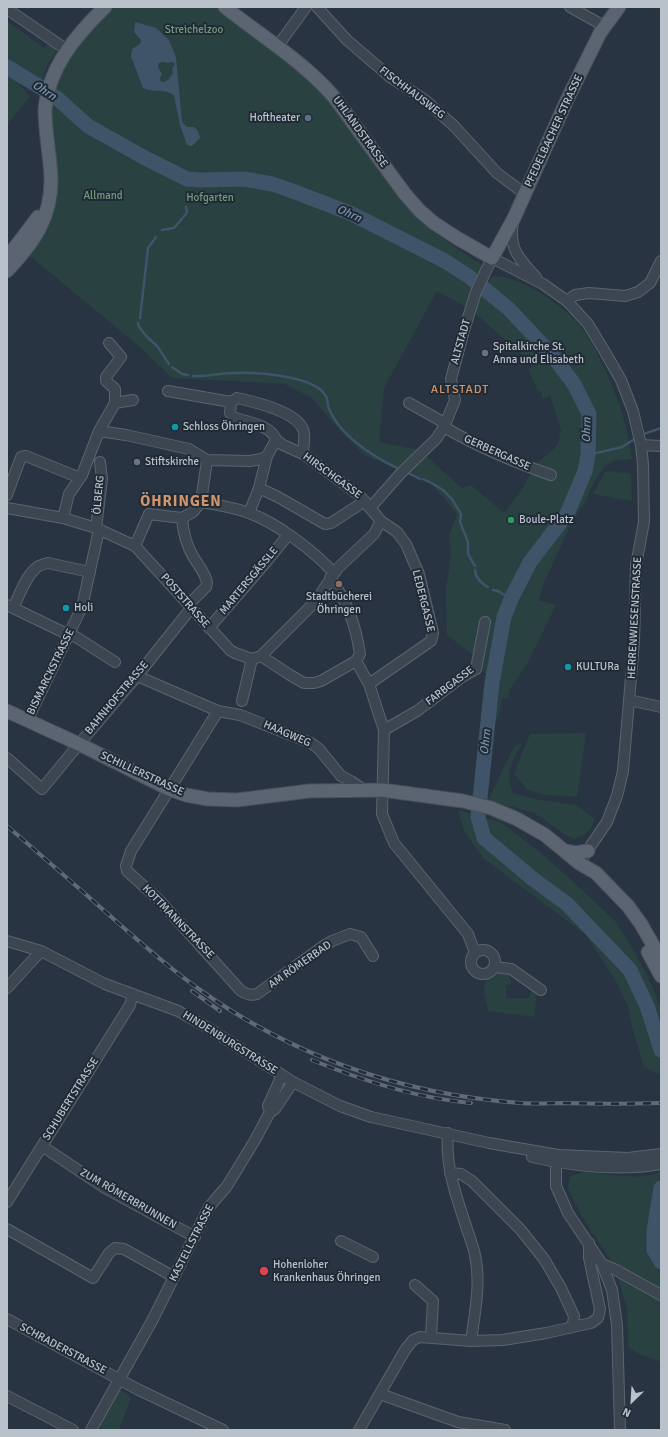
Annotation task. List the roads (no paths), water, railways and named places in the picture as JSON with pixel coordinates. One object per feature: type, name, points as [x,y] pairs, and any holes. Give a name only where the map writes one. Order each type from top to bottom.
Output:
[{"type":"main road","points":[[7,270],[20,258],[36,236],[46,216],[50,199],[51,177],[45,125],[46,100],[50,80],[67,50],[105,7]]},
{"type":"main road","name":"UHLANDSTRASSE","points":[[224,7],[307,69],[325,87],[405,194],[420,211],[434,223],[492,258]]},
{"type":"main road","name":"PFEDELBACHER STRASSE","points":[[492,258],[514,218],[567,100],[604,26],[619,7]]},
{"type":"main road","points":[[7,258],[42,213],[50,199]]},
{"type":"main road","points":[[7,251],[24,236]]},
{"type":"main road","name":"SCHILLERSTRASSE","points":[[7,711],[79,744],[169,789],[186,795],[208,799],[237,800],[306,791],[382,790],[463,801],[491,808],[529,825],[545,835],[579,862]]},
{"type":"main road","points":[[566,851],[576,853],[588,851]]},
{"type":"main road","points":[[579,862],[596,873],[628,906],[641,924],[661,959]]},
{"type":"main road","points":[[579,862],[594,882],[623,911],[641,937],[661,976]]},
{"type":"street","points":[[277,46],[306,7]]},
{"type":"street","name":"FISCHHAUSWEG","points":[[317,7],[347,40],[390,77],[425,100],[454,126],[497,173],[525,194]]},
{"type":"street","points":[[570,7],[604,26]]},
{"type":"street","points":[[7,9],[67,50]]},
{"type":"street","points":[[514,218],[511,233],[513,245],[521,262],[543,284]]},
{"type":"street","name":"ALTSTADT","points":[[259,488],[325,524],[331,523],[368,504],[436,439],[444,427],[455,400],[451,379],[464,327],[476,292],[484,278],[492,258]]},
{"type":"street","name":"HERRENWIESENSTRASSE","points":[[492,258],[543,284],[567,301],[588,324],[606,352],[621,380],[638,429],[643,464],[644,513],[636,565],[634,642],[623,771],[617,796],[607,822],[579,862]]},
{"type":"street","points":[[567,301],[575,295],[590,293],[625,296],[638,292],[650,283],[661,261]]},
{"type":"street","points":[[63,518],[69,494],[80,478],[99,431],[115,402],[115,389],[106,381],[106,377],[121,357],[109,343]]},
{"type":"street","points":[[168,391],[231,402],[238,398],[275,409],[294,419],[302,428],[304,433],[303,454]]},
{"type":"street","points":[[115,402],[133,400]]},
{"type":"street","name":"HIRSCHGASSE","points":[[231,402],[230,413],[233,417],[266,428],[283,446],[303,454],[331,473],[368,504],[381,521]]},
{"type":"street","points":[[409,403],[442,422],[444,427]]},
{"type":"street","name":"GERBERGASSE","points":[[444,427],[466,440],[518,463],[551,475]]},
{"type":"street","points":[[99,431],[126,435],[189,449],[207,460],[250,461],[267,456]]},
{"type":"street","points":[[249,513],[259,488],[267,456],[276,440]]},
{"type":"street","points":[[640,443],[661,446]]},
{"type":"street","points":[[7,495],[21,457],[26,456],[80,478]]},
{"type":"street","points":[[136,546],[148,514],[182,518],[193,512],[201,502],[207,460]]},
{"type":"street","name":"ÖLBERG","points":[[97,529],[102,479],[100,462]]},
{"type":"street","points":[[201,502],[233,507],[268,521],[323,561],[351,614],[358,638],[360,654],[356,661],[369,684],[384,730],[382,814],[394,843],[468,934],[475,953]]},
{"type":"street","name":"POSTSTRASSE","points":[[7,508],[63,518],[97,529],[136,546],[234,653],[257,658],[304,683],[321,681],[356,661]]},
{"type":"street","name":"BAHNHOFSTRASSE","points":[[7,758],[42,789],[137,676],[206,587],[207,579],[186,544],[183,533],[182,518]]},
{"type":"street","points":[[242,701],[257,658],[315,602],[342,563],[374,534],[381,521]]},
{"type":"street","name":"LEDERGASSE","points":[[369,684],[431,642],[433,632],[419,574],[406,544],[397,532],[381,521]]},
{"type":"street","name":"BISMARCKSTRASSE","points":[[27,721],[82,606],[90,572],[97,529]]},
{"type":"street","name":"MARTERSGÄSSLE","points":[[210,628],[288,535]]},
{"type":"street","points":[[90,572],[48,563],[42,564],[36,568],[29,577],[10,606],[86,642],[115,662]]},
{"type":"street","name":"FARBGASSE","points":[[384,730],[417,712],[462,677],[476,669],[485,622]]},
{"type":"street","name":"HAAGWEG","points":[[137,676],[218,711],[240,715],[311,743],[341,776],[364,790]]},
{"type":"street","points":[[629,700],[661,708]]},
{"type":"street","points":[[169,789],[218,711]]},
{"type":"street","name":"KOTTMANNSTRASSE","points":[[169,789],[131,851],[126,866],[127,871],[159,900],[241,991]]},
{"type":"street","points":[[588,851],[590,864],[596,873]]},
{"type":"street","name":"AM RÖMERBAD","points":[[241,991],[253,995],[257,994],[322,947],[332,941],[350,934],[361,937],[373,956]]},
{"type":"street","name":"HINDENBURGSTRASSE","points":[[7,941],[41,952],[105,984],[178,1011],[205,1026],[282,1076],[340,1106],[371,1117],[452,1134],[557,1159],[597,1166],[643,1167],[661,1164]]},
{"type":"street","points":[[495,968],[495,958],[492,953],[484,950],[475,953],[472,957],[471,967],[476,973],[482,975],[492,971],[495,968],[511,969],[541,990]]},
{"type":"street","points":[[7,988],[41,952]]},
{"type":"street","name":"SCHUBERTSTRASSE","points":[[7,1202],[130,1005],[133,994]]},
{"type":"street","name":"KASTELLSTRASSE","points":[[270,1112],[268,1106],[282,1076]]},
{"type":"street","name":"KASTELLSTRASSE","points":[[91,1430],[174,1277],[209,1207],[227,1186],[270,1112],[275,1109],[293,1082]]},
{"type":"street","points":[[452,1134],[447,1145],[450,1173],[475,1254],[478,1276],[471,1341]]},
{"type":"street","name":"ZUM RÖMERBRUNNEN","points":[[42,1146],[105,1188],[194,1238]]},
{"type":"street","name":"HINDENBURGSTRASSE","points":[[557,1159],[628,1158],[657,1155]]},
{"type":"street","points":[[557,1159],[556,1186],[568,1213],[602,1264],[612,1290],[617,1325],[620,1430]]},
{"type":"street","points":[[450,1173],[461,1174],[472,1181],[520,1229],[544,1259],[561,1288],[574,1316],[573,1324],[569,1328]]},
{"type":"street","points":[[7,1229],[93,1278],[109,1253],[115,1248],[124,1249],[174,1277]]},
{"type":"street","points":[[341,1241],[373,1257]]},
{"type":"street","points":[[359,1430],[404,1352],[413,1340],[420,1337],[431,1337],[471,1341],[503,1340],[591,1323],[598,1318],[600,1309],[589,1258],[589,1243]]},
{"type":"street","points":[[602,1264],[661,1295]]},
{"type":"street","points":[[415,1285],[433,1301],[431,1337]]},
{"type":"street","name":"SCHRADERSTRASSE","points":[[7,1319],[139,1390],[223,1430]]},
{"type":"street","points":[[380,1394],[458,1422],[505,1430]]},
{"type":"street","points":[[7,1396],[70,1430]]},
{"type":"water","points":[[135,22],[156,28],[169,40],[176,57],[182,122],[187,127],[194,127],[198,131],[200,138],[192,146],[187,145],[180,125],[174,95],[166,91],[148,90],[143,88],[131,56],[132,49],[140,44],[141,40],[134,32]],"holes":[[[172,62],[175,64],[172,69],[173,73],[169,79],[164,82],[160,81],[162,74],[158,64]]]},
{"type":"waterway","name":"Ohrn","points":[[7,67],[58,99],[88,126],[145,158],[187,179],[244,179],[272,184],[350,213],[445,261],[471,278],[509,309],[552,355],[574,384],[589,414],[588,455],[585,471],[567,514],[530,562],[511,599],[504,617],[492,683],[478,817],[484,838],[533,879],[567,904],[630,970],[647,1006],[661,1050]]},
{"type":"waterway","points":[[162,230],[174,228],[186,214],[186,207]]},
{"type":"waterway","points":[[140,318],[148,248],[156,237]]},
{"type":"waterway","points":[[138,323],[146,336],[157,346],[169,364]]},
{"type":"waterway","points":[[172,367],[182,374],[188,375]]},
{"type":"waterway","points":[[193,376],[228,373],[255,373],[297,379],[309,383],[319,389],[326,396],[330,411]]},
{"type":"waterway","points":[[331,413],[352,439],[371,454],[401,470]]},
{"type":"waterway","points":[[641,435],[661,428]]},
{"type":"waterway","points":[[588,455],[622,447],[636,438]]},
{"type":"waterway","points":[[406,472],[420,479]]},
{"type":"waterway","points":[[423,479],[443,490],[452,499],[461,514],[460,522],[468,542],[468,554],[475,566]]},
{"type":"waterway","points":[[475,570],[476,576],[479,580],[488,587]]},
{"type":"waterway","points":[[493,590],[498,591],[511,599]]},
{"type":"waterway","name":"Ohrn","points":[[661,1188],[654,1231],[654,1250],[661,1262]]},
{"type":"railway","points":[[7,826],[184,979],[233,1012],[310,1052],[350,1068],[391,1081],[433,1091],[476,1098],[526,1103],[661,1103]]},
{"type":"railway","points":[[192,991],[220,1011]]},
{"type":"railway","points":[[312,1060],[390,1088],[450,1101],[471,1103]]},
{"type":"place","name":"Hoftheater","points":[[308,118]]},
{"type":"place","name":"Spitalkirche St. Anna und Elisabeth","points":[[485,353]]},
{"type":"place","name":"Schloss Öhringen","points":[[175,427]]},
{"type":"place","name":"Stiftskirche","points":[[137,462]]},
{"type":"place","name":"Boule-Platz","points":[[511,520]]},
{"type":"place","name":"Stadtbücherei Öhringen","points":[[339,584]]},
{"type":"place","name":"Holi","points":[[66,608]]},
{"type":"place","name":"KULTURa","points":[[568,667]]},
{"type":"place","name":"Hohenloher Krankenhaus Öhringen","points":[[264,1271]]},
{"type":"district","name":"ALTSTADT","points":[[460,390]]},
{"type":"district","name":"ÖHRINGEN","points":[[181,502]]},
{"type":"park label","name":"Streichelzoo","points":[[194,30]]},
{"type":"park label","name":"Allmand","points":[[103,196]]},
{"type":"park label","name":"Hofgarten","points":[[210,198]]}]
